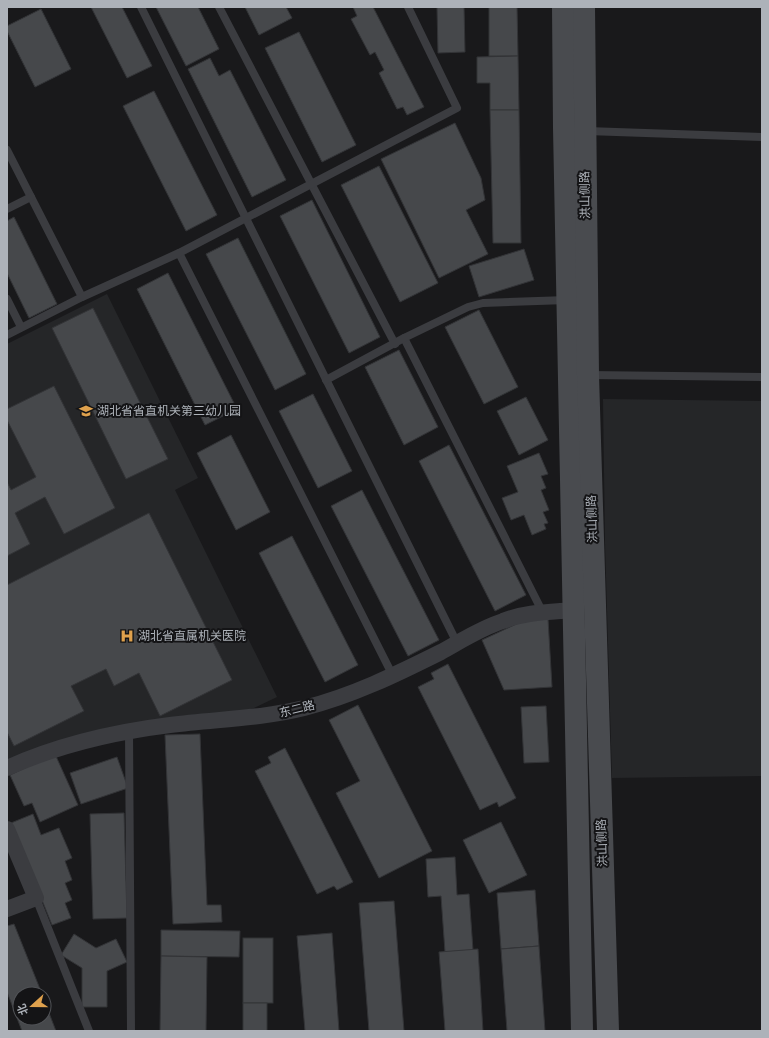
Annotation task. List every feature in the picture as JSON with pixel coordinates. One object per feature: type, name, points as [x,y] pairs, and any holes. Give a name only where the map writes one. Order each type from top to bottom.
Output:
[{"type":"main road","name":"洪山侧路","points":[[562,7],[582,1031]]},
{"type":"main road","name":"洪山侧路","points":[[584,7],[584,131],[588,375],[608,1031]]},
{"type":"street","name":"东二路","points":[[7,768],[51,751],[129,731],[170,725],[272,715],[305,708],[393,676],[502,621],[518,616],[574,610]]},
{"type":"street","points":[[7,829],[36,898],[7,909]]},
{"type":"lane","points":[[141,7],[457,643]]},
{"type":"lane","points":[[220,7],[394,344]]},
{"type":"lane","points":[[7,335],[82,297],[178,253],[457,108],[408,7]]},
{"type":"lane","points":[[584,131],[762,137]]},
{"type":"lane","points":[[7,150],[82,297]]},
{"type":"lane","points":[[7,210],[31,197]]},
{"type":"lane","points":[[178,253],[393,676]]},
{"type":"lane","points":[[7,299],[22,327]]},
{"type":"lane","points":[[326,380],[404,338],[454,314],[483,303],[568,300]]},
{"type":"lane","points":[[404,338],[543,613]]},
{"type":"lane","points":[[588,375],[762,377]]},
{"type":"lane","points":[[129,731],[131,1031]]},
{"type":"lane","points":[[36,898],[89,1031]]},
{"type":"shaded area","points":[[107,294],[198,478],[175,490],[277,697],[254,708],[242,711],[7,760],[7,344]]},
{"type":"shaded area","points":[[603,399],[762,401],[762,776],[612,778],[605,543]]},
{"type":"building","points":[[91,7],[122,7],[152,66],[127,78]]},
{"type":"building","points":[[156,7],[198,7],[219,49],[186,66]]},
{"type":"building","points":[[245,7],[286,7],[292,18],[259,35]]},
{"type":"building","points":[[353,7],[373,7],[424,107],[407,115],[403,107],[397,109],[379,73],[384,70],[375,52],[370,55],[351,19],[357,16]]},
{"type":"building","points":[[437,7],[464,7],[465,52],[438,53]]},
{"type":"building","points":[[489,7],[517,7],[518,56],[489,56]]},
{"type":"building","points":[[41,9],[71,69],[35,87],[7,31],[7,26]]},
{"type":"building","points":[[299,32],[356,145],[322,162],[265,48]]},
{"type":"building","points":[[518,56],[519,110],[490,110],[490,83],[477,83],[477,57]]},
{"type":"building","points":[[210,58],[219,76],[230,70],[286,180],[252,197],[188,69]]},
{"type":"building","points":[[154,91],[217,215],[186,231],[123,106]]},
{"type":"building","points":[[490,110],[519,110],[521,243],[493,243]]},
{"type":"building","points":[[455,123],[481,178],[485,200],[466,210],[488,254],[439,278],[381,159]]},
{"type":"building","points":[[379,166],[438,283],[400,302],[341,185]]},
{"type":"building","points":[[312,200],[380,337],[349,353],[280,216]]},
{"type":"building","points":[[14,217],[57,304],[29,318],[7,273],[7,221]]},
{"type":"building","points":[[238,238],[306,374],[275,390],[206,254]]},
{"type":"building","points":[[524,249],[534,280],[479,297],[469,266]]},
{"type":"building","points":[[168,273],[237,409],[205,425],[137,289]]},
{"type":"building","points":[[93,308],[168,459],[126,479],[52,328]]},
{"type":"building","points":[[479,310],[518,387],[484,404],[445,327]]},
{"type":"building","points":[[399,350],[438,427],[404,445],[365,367]]},
{"type":"building","points":[[54,386],[115,508],[64,534],[45,497],[15,513],[30,544],[7,556],[7,482],[11,490],[36,477],[7,420],[7,409]]},
{"type":"building","points":[[313,394],[352,471],[318,488],[279,411]]},
{"type":"building","points":[[526,397],[548,440],[519,455],[497,411]]},
{"type":"building","points":[[231,435],[270,512],[236,530],[197,453]]},
{"type":"building","points":[[449,445],[526,595],[495,611],[419,461]]},
{"type":"building","points":[[539,453],[548,474],[541,476],[546,488],[541,490],[549,510],[543,512],[548,523],[544,524],[546,529],[532,535],[524,515],[511,520],[502,498],[518,492],[507,466]]},
{"type":"building","points":[[362,490],[439,640],[408,656],[331,506]]},
{"type":"building","name":"湖北省直属机关医院","points":[[149,513],[232,680],[160,716],[139,673],[114,686],[106,669],[71,686],[84,711],[14,746],[7,732],[7,585]]},
{"type":"building","points":[[292,536],[358,665],[325,682],[259,553]]},
{"type":"building","points":[[548,619],[552,687],[504,690],[482,640],[525,620]]},
{"type":"building","points":[[448,664],[516,798],[499,807],[497,802],[480,810],[418,687],[434,679],[431,673]]},
{"type":"building","points":[[358,705],[432,851],[379,878],[336,793],[360,781],[329,720]]},
{"type":"building","points":[[546,706],[549,762],[524,763],[521,707]]},
{"type":"building","points":[[200,734],[207,905],[221,905],[222,922],[173,924],[165,735]]},
{"type":"building","points":[[285,748],[353,882],[337,890],[334,886],[317,894],[255,771],[271,763],[268,757]]},
{"type":"building","points":[[55,754],[78,805],[40,822],[32,803],[24,806],[10,775]]},
{"type":"building","points":[[117,757],[128,788],[81,804],[70,773]]},
{"type":"building","points":[[124,813],[127,918],[93,919],[90,814]]},
{"type":"building","points":[[33,814],[41,835],[59,828],[72,858],[65,861],[72,880],[65,883],[72,900],[65,903],[71,918],[52,925],[11,823]]},
{"type":"building","points":[[501,822],[527,875],[489,893],[463,840]]},
{"type":"building","points":[[455,857],[457,895],[469,894],[473,950],[445,952],[441,896],[428,897],[426,859]]},
{"type":"building","points":[[535,890],[539,946],[501,949],[497,893]]},
{"type":"building","points":[[394,901],[404,1031],[369,1031],[359,903]]},
{"type":"building","points":[[14,924],[39,986],[12,986],[12,1005],[7,992],[7,926]]},
{"type":"building","points":[[161,930],[240,931],[239,957],[161,956]]},
{"type":"building","points":[[332,933],[339,1031],[305,1031],[297,936]]},
{"type":"building","points":[[74,934],[96,948],[116,939],[127,962],[107,971],[107,1007],[82,1007],[82,968],[61,955]]},
{"type":"building","points":[[243,938],[273,938],[273,1003],[243,1003]]},
{"type":"building","points":[[539,946],[545,1031],[507,1031],[501,949]]},
{"type":"building","points":[[478,949],[483,1031],[445,1031],[439,952]]},
{"type":"building","points":[[161,956],[207,957],[206,1031],[160,1031]]},
{"type":"building","points":[[243,1003],[267,1003],[267,1031],[243,1031]]},
{"type":"building","points":[[52,1021],[56,1031],[22,1031],[20,1026],[52,1026]]},
{"type":"place","name":"湖北省省直机关第三幼儿园","points":[[86,411]]},
{"type":"place","name":"湖北省直属机关医院","points":[[127,636]]}]
